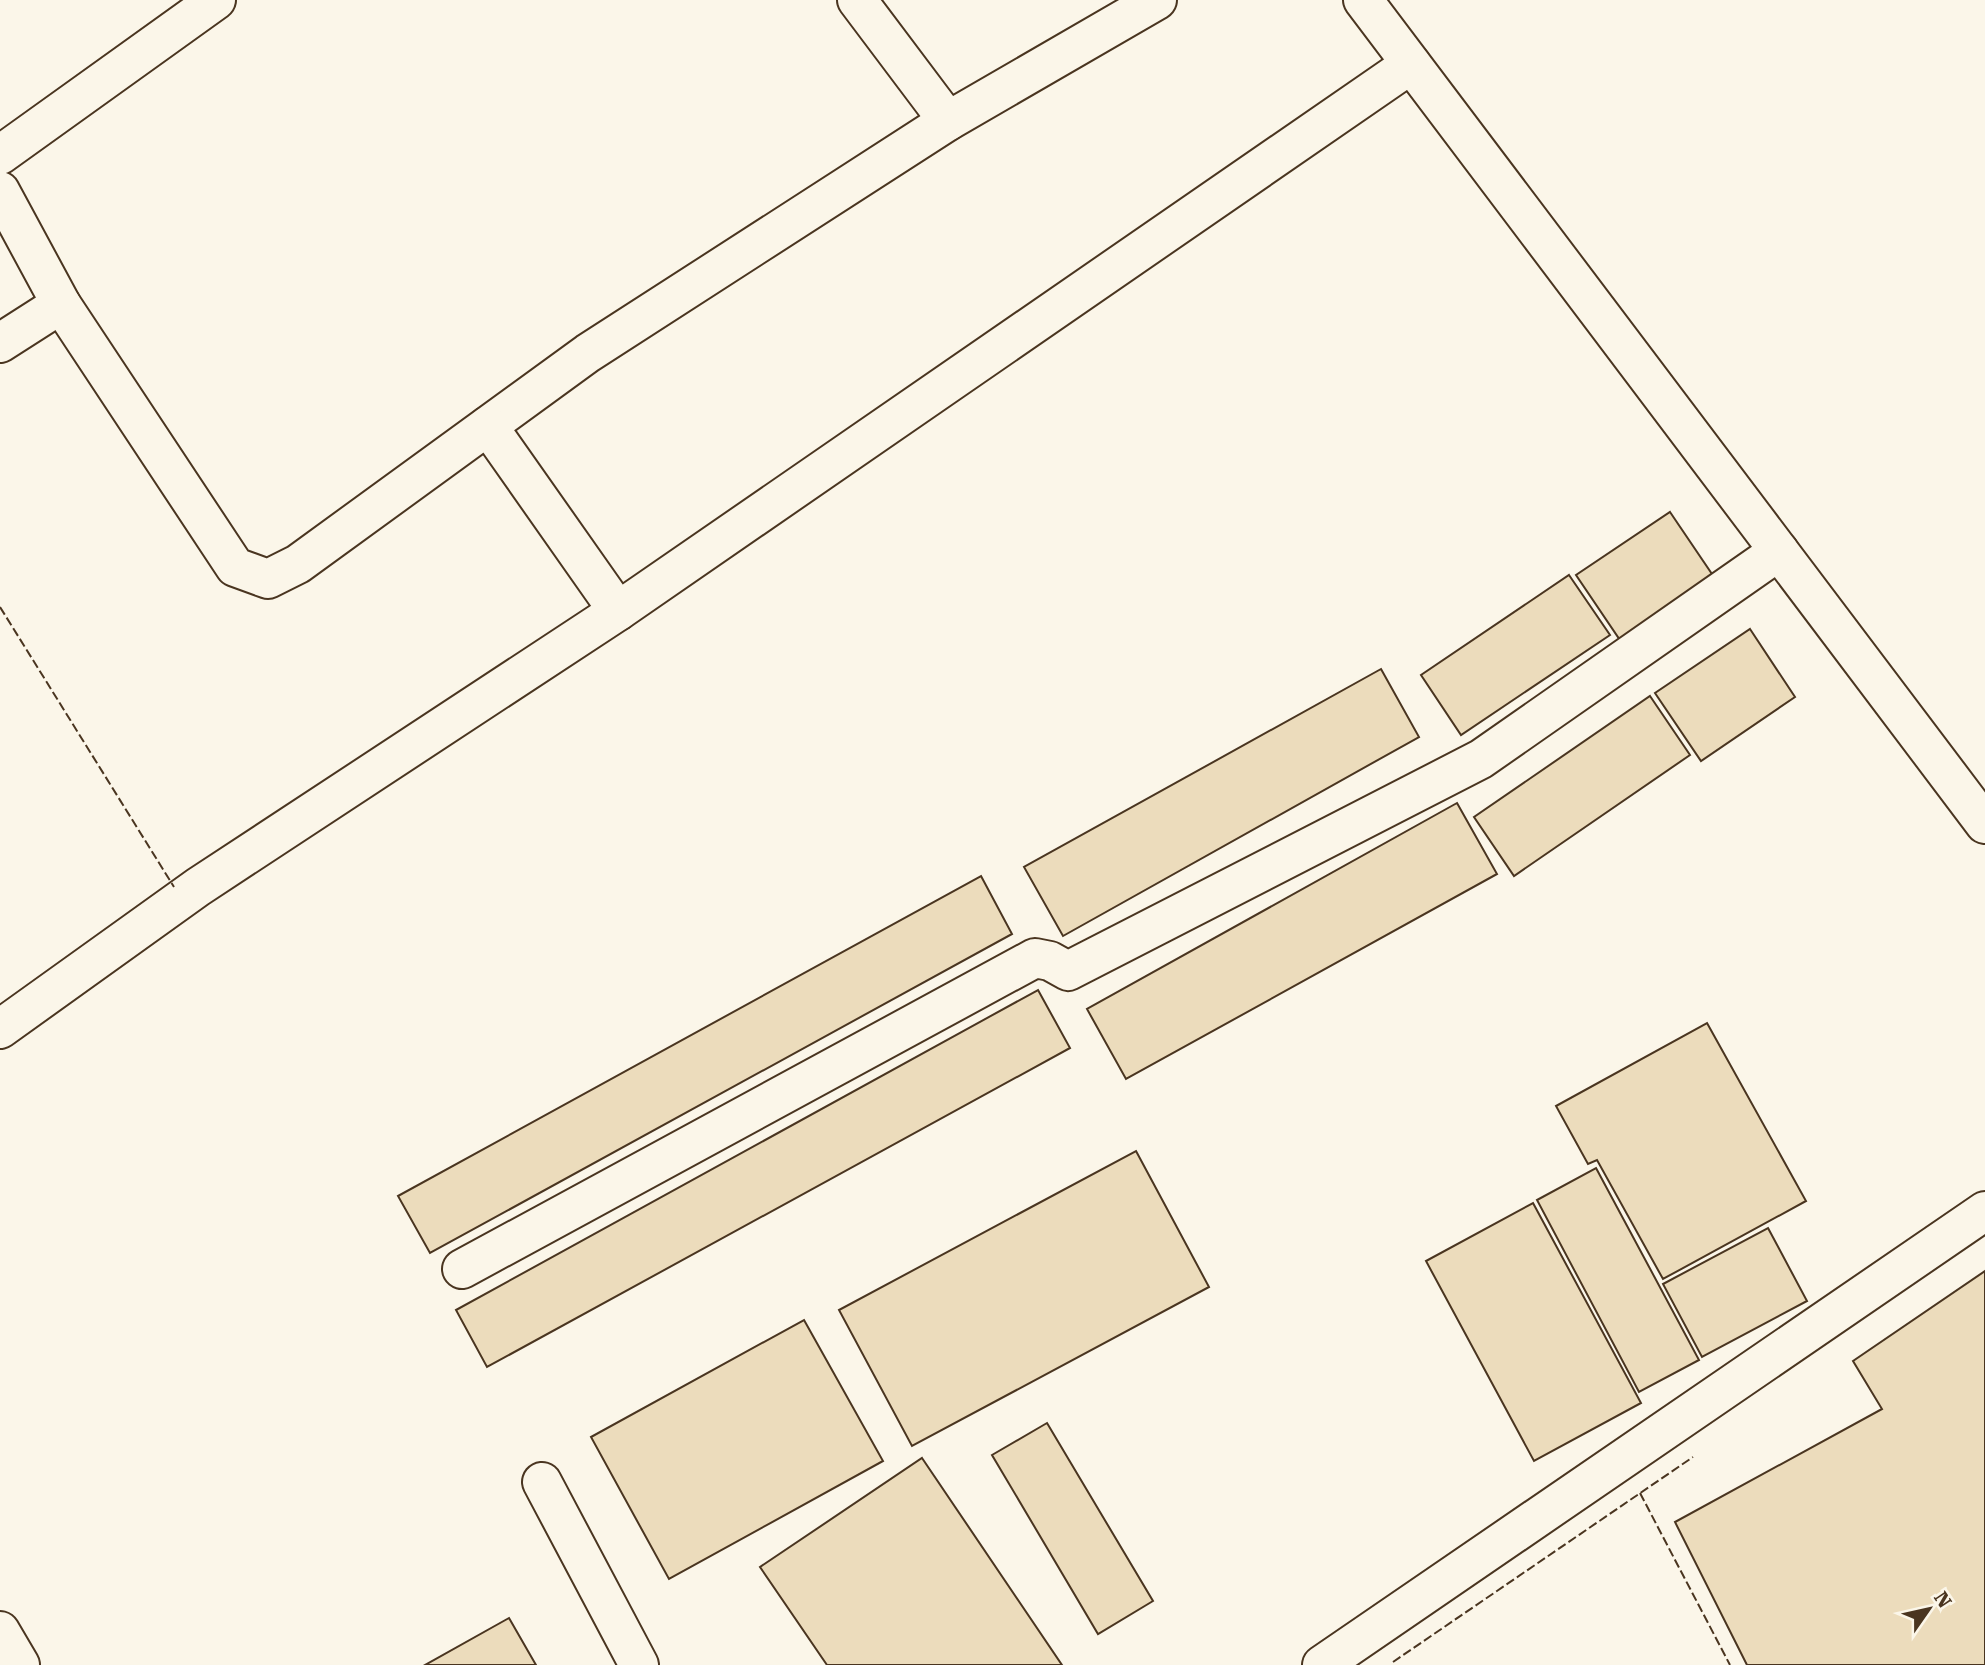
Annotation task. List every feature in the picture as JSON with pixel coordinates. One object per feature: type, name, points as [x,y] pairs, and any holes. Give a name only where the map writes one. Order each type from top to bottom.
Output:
[{"type":"street","points":[[0,155],[216,0]]},
{"type":"street","points":[[857,0],[947,121]]},
{"type":"street","points":[[0,191],[61,304],[235,567],[268,579],[298,564],[588,353],[947,121],[1157,0]]},
{"type":"street","points":[[1363,0],[1985,824]]},
{"type":"street","points":[[0,1029],[198,887],[618,611],[1411,64]]},
{"type":"street","points":[[0,343],[61,304]]},
{"type":"street","points":[[488,426],[618,611]]},
{"type":"street","points":[[462,1269],[1035,958],[1050,961],[1068,971],[1481,759],[1779,551]]},
{"type":"street","points":[[1322,1665],[1985,1211]]},
{"type":"street","points":[[542,1482],[639,1665]]},
{"type":"street","points":[[0,1631],[20,1665]]},
{"type":"building","points":[[1670,512],[1716,580],[1622,643],[1576,575]]},
{"type":"building","points":[[1569,575],[1610,635],[1461,735],[1421,675]]},
{"type":"building","points":[[1750,629],[1795,697],[1701,761],[1655,693]]},
{"type":"building","points":[[1381,669],[1419,737],[1063,936],[1024,867]]},
{"type":"building","points":[[1650,696],[1690,755],[1514,876],[1474,817]]},
{"type":"building","points":[[1457,803],[1497,874],[1126,1079],[1087,1009]]},
{"type":"building","points":[[981,876],[1012,934],[430,1253],[398,1196]]},
{"type":"building","points":[[1038,990],[1070,1048],[487,1367],[456,1310]]},
{"type":"building","points":[[1707,1023],[1806,1201],[1663,1279],[1597,1160],[1588,1164],[1556,1106]]},
{"type":"building","points":[[1136,1151],[1209,1287],[912,1446],[839,1310]]},
{"type":"building","points":[[1596,1168],[1699,1360],[1639,1392],[1537,1200]]},
{"type":"building","points":[[1533,1203],[1641,1403],[1534,1461],[1426,1261]]},
{"type":"building","points":[[1768,1228],[1807,1301],[1702,1357],[1663,1284]]},
{"type":"building","points":[[1985,1271],[1985,1665],[1747,1665],[1675,1522],[1882,1409],[1853,1361]]},
{"type":"building","points":[[804,1320],[883,1461],[669,1579],[591,1437]]},
{"type":"building","points":[[1047,1423],[1153,1601],[1098,1634],[992,1455]]},
{"type":"building","points":[[922,1458],[1062,1665],[827,1665],[760,1567]]},
{"type":"building","points":[[509,1618],[536,1665],[425,1665]]},
{"type":"fence","points":[[0,607],[174,887]]},
{"type":"fence","points":[[1393,1662],[1693,1457]]},
{"type":"fence","points":[[1640,1493],[1730,1665]]}]
